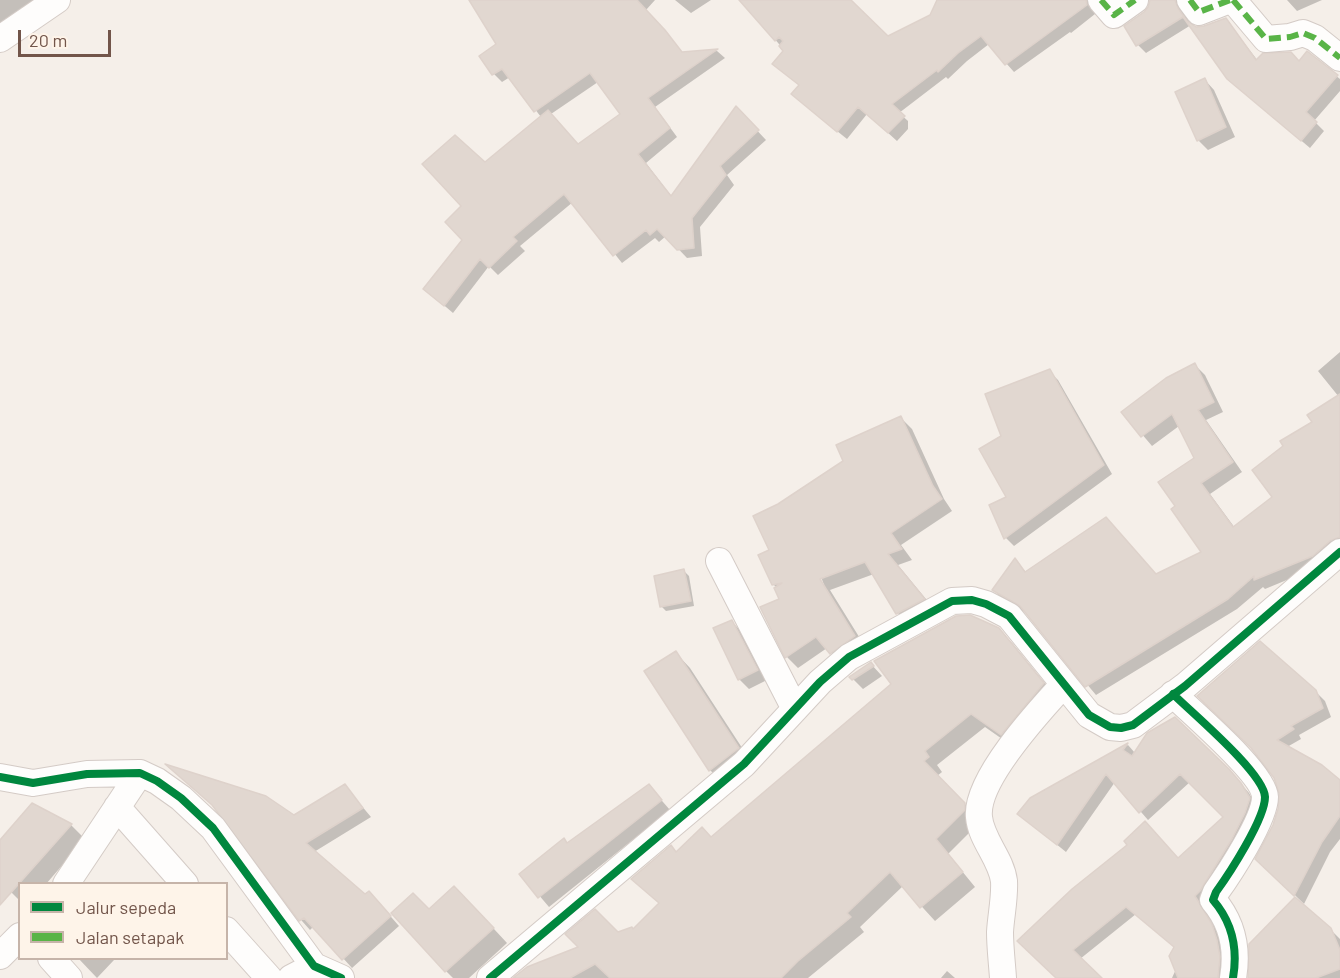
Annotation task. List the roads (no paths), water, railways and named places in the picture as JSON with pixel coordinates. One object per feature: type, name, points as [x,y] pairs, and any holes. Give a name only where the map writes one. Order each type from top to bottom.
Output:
[{"type":"street","points":[[0,39],[57,0]]},
{"type":"street","points":[[1101,0],[1113,15],[1135,0]]},
{"type":"street","points":[[1190,0],[1199,12],[1232,0],[1266,39],[1290,37],[1303,33],[1315,38],[1340,58]]},
{"type":"street","points":[[490,978],[744,764],[820,682],[849,657],[952,601],[972,600],[1009,616],[1089,715],[1110,727],[1120,728],[1133,725],[1173,694],[1340,552]]},
{"type":"street","points":[[719,561],[795,709]]},
{"type":"street","points":[[1003,978],[1000,932],[1004,884],[1001,867],[984,833],[979,817],[981,802],[993,772],[1064,684]]},
{"type":"street","points":[[1173,694],[1236,754],[1260,783],[1265,796],[1253,830],[1213,900],[1224,913],[1235,946],[1236,963],[1233,978]]},
{"type":"street","points":[[0,777],[33,783],[87,774],[140,774],[157,781],[181,798],[213,828],[314,966],[341,978]]},
{"type":"street","points":[[67,882],[140,774]]},
{"type":"street","points":[[117,807],[183,882]]},
{"type":"street","points":[[228,932],[269,978]]},
{"type":"street","points":[[0,956],[18,938]]},
{"type":"street","points":[[53,960],[69,978]]},
{"type":"street","points":[[291,978],[314,966]]}]
